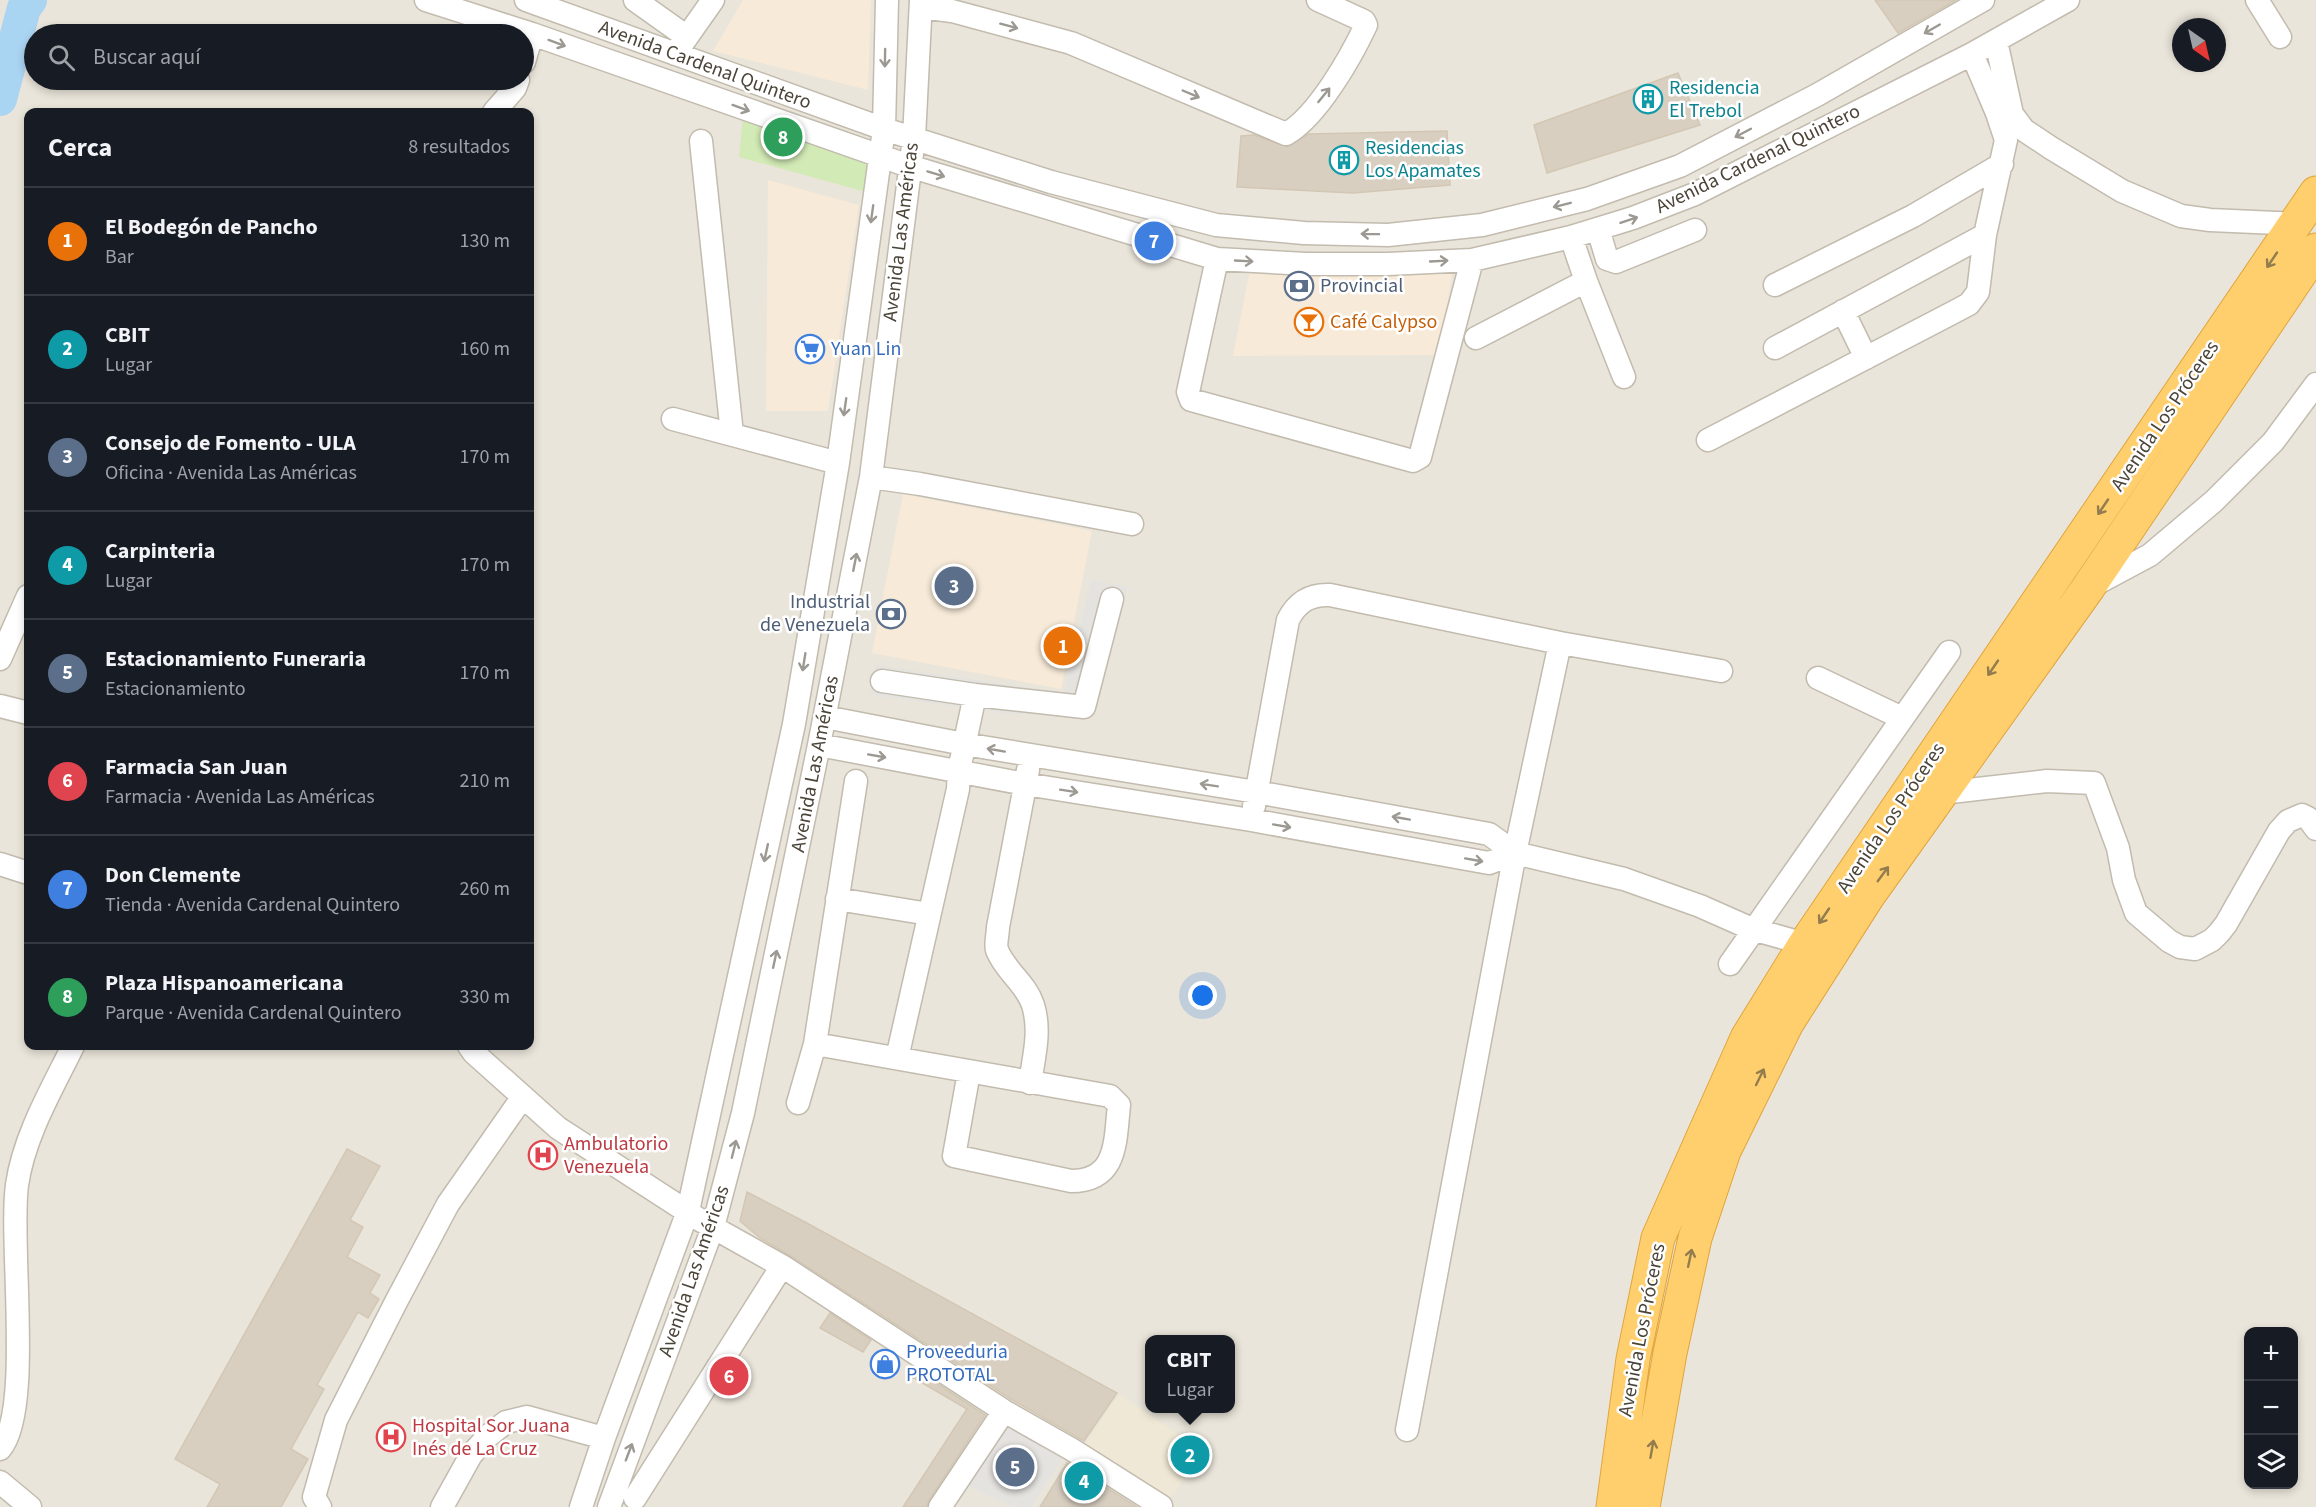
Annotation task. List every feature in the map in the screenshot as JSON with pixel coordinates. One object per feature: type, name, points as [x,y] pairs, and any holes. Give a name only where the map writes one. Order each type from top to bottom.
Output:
[{"type":"highway","name":"Avenida Los Próceres","points":[[1613,1507],[1634,1359],[1658,1238],[1747,1038],[1805,944],[2316,193]]},
{"type":"highway","name":"Avenida Los Próceres","points":[[1643,1507],[1670,1353],[1695,1238],[1724,1151],[1787,1023],[1868,896],[2088,588],[2316,250]]},
{"type":"street","name":"Avenida Cardenal Quintero","points":[[426,0],[500,24]]},
{"type":"street","name":"Avenida Cardenal Quintero","points":[[526,0],[686,38],[884,129],[1051,182],[1216,225],[1304,233],[1388,235],[1482,225],[1587,199],[1680,166],[1816,95],[1983,0]]},
{"type":"street","points":[[635,0],[686,38]]},
{"type":"street","points":[[686,38],[698,0]]},
{"type":"street","points":[[686,38],[713,0]]},
{"type":"street","name":"Avenida Las Américas","points":[[581,1507],[604,1438],[688,1212],[794,724],[838,463],[884,129],[887,0]]},
{"type":"street","points":[[921,3],[1071,43],[1286,134],[1306,117],[1334,83],[1354,52],[1366,25],[1364,21],[1318,0]]},
{"type":"street","name":"Avenida Cardenal Quintero","points":[[534,35],[909,166],[1217,259],[1306,264],[1388,264],[1472,260],[1571,237],[1633,218],[1695,194],[1972,54],[2068,0]]},
{"type":"street","points":[[2257,0],[2280,37]]},
{"type":"street","name":"Avenida Las Américas","points":[[627,1500],[714,1227],[743,1113],[825,717],[871,477],[914,138],[921,3]]},
{"type":"street","points":[[1996,41],[2012,114],[2024,130],[2051,148],[2122,190],[2181,216],[2210,220],[2296,224]]},
{"type":"street","points":[[1708,440],[1969,304],[1978,292],[1985,235],[2006,140],[1997,112],[1972,54]]},
{"type":"street","points":[[498,108],[513,90]]},
{"type":"street","points":[[701,141],[732,434]]},
{"type":"street","points":[[1775,285],[1913,216],[2002,164]]},
{"type":"street","points":[[1598,229],[1607,259],[1616,262],[1695,230]]},
{"type":"street","points":[[1775,348],[1985,235]]},
{"type":"street","points":[[1571,237],[1624,377]]},
{"type":"street","points":[[1217,259],[1188,392],[1191,399],[1413,461],[1420,457],[1472,260]]},
{"type":"street","points":[[1476,338],[1586,281]]},
{"type":"street","points":[[1843,311],[1866,358]]},
{"type":"street","points":[[2088,588],[2150,555],[2214,501],[2273,442],[2316,384]]},
{"type":"street","points":[[674,419],[838,463]]},
{"type":"street","points":[[871,477],[932,486],[1132,524]]},
{"type":"street","points":[[1251,820],[1288,620],[1292,610],[1309,597],[1330,595],[1560,643],[1721,671]]},
{"type":"street","points":[[882,681],[975,695],[1084,707],[1112,599]]},
{"type":"street","points":[[0,659],[24,605]]},
{"type":"street","points":[[1407,1430],[1515,853],[1560,643]]},
{"type":"street","points":[[1730,964],[1752,929],[1948,652]]},
{"type":"street","points":[[1818,678],[1902,718]]},
{"type":"street","points":[[897,1058],[958,789],[959,770],[975,695]]},
{"type":"street","points":[[0,706],[24,712]]},
{"type":"street","points":[[825,717],[1031,756],[1256,792],[1489,834],[1515,853],[1624,879],[1701,906],[1752,929],[1805,944]]},
{"type":"street","points":[[819,745],[1025,784],[1251,820],[1489,863],[1515,853]]},
{"type":"street","points":[[1030,1083],[1038,1027],[1033,1003],[1024,986],[996,949],[998,927],[1031,756]]},
{"type":"street","points":[[798,1103],[815,1044],[856,781]]},
{"type":"street","points":[[1942,793],[2047,781],[2094,783],[2118,848],[2124,880],[2136,913],[2174,945],[2195,949],[2204,945],[2226,924],[2279,831],[2288,821],[2302,815],[2308,818],[2316,829]]},
{"type":"street","points":[[0,864],[24,872]]},
{"type":"street","points":[[837,899],[930,914]]},
{"type":"street","points":[[815,1044],[1110,1096],[1119,1105],[1113,1158],[1098,1175],[1086,1181],[1071,1181],[954,1156],[969,1072]]},
{"type":"street","points":[[0,1449],[11,1431],[15,1412],[18,1353],[15,1231],[18,1184],[40,1115],[71,1050]]},
{"type":"street","points":[[472,1050],[522,1098],[558,1128],[688,1212],[782,1266],[1004,1411],[1071,1449],[1161,1506]]},
{"type":"street","points":[[320,1507],[314,1497],[336,1420],[448,1204],[522,1098]]},
{"type":"street","points":[[591,1480],[627,1500],[782,1266]]},
{"type":"street","points":[[940,1507],[1004,1411]]},
{"type":"street","points":[[442,1507],[471,1455],[488,1436],[506,1422],[527,1417],[604,1438]]},
{"type":"street","points":[[0,1482],[30,1507]]},
{"type":"shaded area","points":[[0,0],[2316,0],[2316,1507],[0,1507]]},
{"type":"shaded area","points":[[743,0],[871,0],[868,90],[713,51]]},
{"type":"shaded area","points":[[768,180],[859,205],[828,411],[766,411]]},
{"type":"shaded area","points":[[1454,259],[1440,355],[1233,356],[1251,264]]},
{"type":"shaded area","points":[[903,494],[1092,531],[1061,689],[872,653]]},
{"type":"shaded area","points":[[1091,580],[1128,587],[1093,713],[1008,714],[871,695],[875,665],[1064,693]]},
{"type":"shaded area","points":[[1119,1394],[1205,1453],[1165,1504],[1082,1449]]},
{"type":"shaded area","points":[[1006,1416],[1068,1451],[1031,1507],[1014,1507],[961,1483]]},
{"type":"green space","points":[[744,107],[877,157],[873,194],[739,157]]},
{"type":"building","points":[[1875,0],[1956,0],[1898,33]]},
{"type":"building","name":"Residencia El Trebol","points":[[1678,73],[1700,125],[1547,173],[1534,125]]},
{"type":"building","name":"Residencias Los Apamates","points":[[1447,131],[1450,185],[1353,193],[1237,187],[1241,136],[1254,135],[1287,147],[1308,134]]},
{"type":"building","points":[[347,1149],[380,1166],[350,1220],[363,1227],[347,1257],[380,1275],[370,1293],[379,1299],[368,1318],[358,1312],[317,1385],[324,1389],[291,1449],[308,1459],[281,1507],[207,1507],[220,1484],[175,1459]]},
{"type":"building","points":[[747,1192],[1117,1393],[1084,1441],[1011,1399],[760,1238],[740,1221]]},
{"type":"building","points":[[830,1313],[871,1340],[863,1352],[820,1328]]},
{"type":"building","points":[[912,1367],[985,1415],[929,1500],[927,1507],[903,1507],[967,1409],[907,1374]]},
{"type":"building","points":[[1067,1463],[1137,1507],[1040,1507]]},
{"type":"waterway","points":[[0,99],[24,8],[30,0]]},
{"type":"place","name":"Residencia El Trebol","points":[[1648,99]]},
{"type":"place","name":"Plaza Hispanoamericana","points":[[783,137]]},
{"type":"place","name":"Residencias Los Apamates","points":[[1344,160]]},
{"type":"place","name":"Don Clemente","points":[[1154,241]]},
{"type":"place","name":"Provincial","points":[[1299,286]]},
{"type":"place","name":"Café Calypso","points":[[1309,322]]},
{"type":"place","name":"Yuan Lin","points":[[810,349]]},
{"type":"place","name":"Consejo de Fomento - ULA","points":[[954,586]]},
{"type":"place","name":"Industrial de Venezuela","points":[[891,614]]},
{"type":"place","name":"El Bodegón de Pancho","points":[[1063,646]]},
{"type":"place","name":"Ambulatorio Venezuela","points":[[543,1155]]},
{"type":"place","name":"Proveeduria PROTOTAL","points":[[885,1364]]},
{"type":"place","name":"Farmacia San Juan","points":[[729,1376]]},
{"type":"place","name":"Hospital Sor Juana Inés de La Cruz","points":[[391,1437]]},
{"type":"place","name":"CBIT","points":[[1190,1455]]},
{"type":"place","name":"Estacionamiento Funeraria","points":[[1015,1467]]},
{"type":"place","name":"Carpinteria","points":[[1084,1481]]}]
